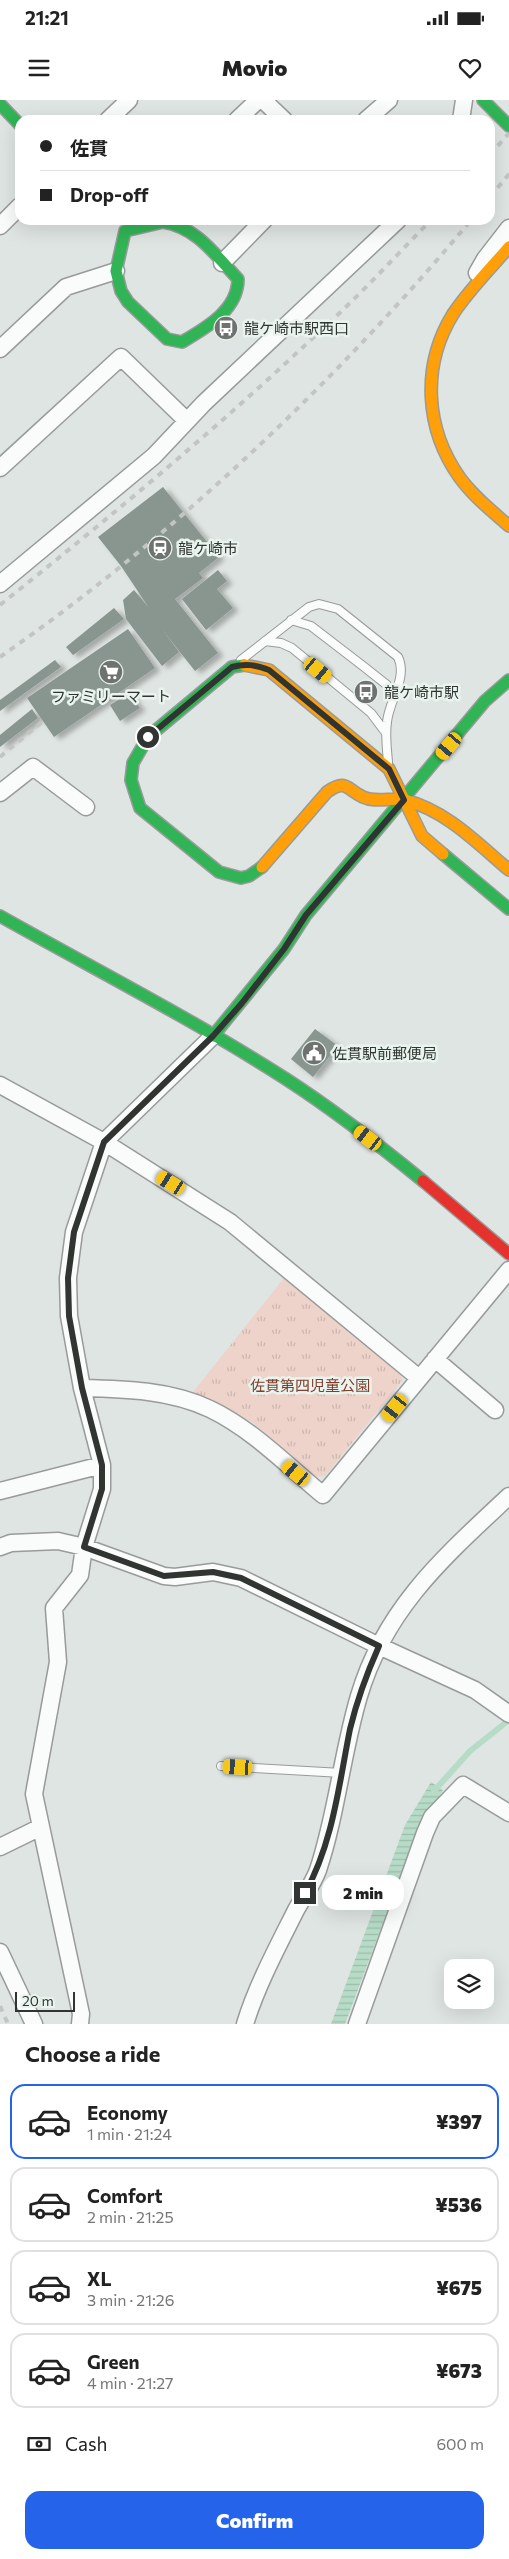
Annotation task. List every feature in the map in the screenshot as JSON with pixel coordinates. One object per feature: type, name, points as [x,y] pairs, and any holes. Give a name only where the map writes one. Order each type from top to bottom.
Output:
[{"type":"street","points":[[113,115],[129,100]]},
{"type":"street","points":[[242,115],[258,100]]},
{"type":"street","points":[[264,100],[279,115]]},
{"type":"street","points":[[372,115],[389,100]]},
{"type":"street","points":[[462,115],[464,100]]},
{"type":"street","points":[[483,100],[489,115]]},
{"type":"street","points":[[0,104],[15,120]]},
{"type":"street","points":[[495,119],[509,126]]},
{"type":"street","points":[[0,226],[15,211]]},
{"type":"street","points":[[119,225],[125,231]]},
{"type":"street","points":[[125,231],[148,225]]},
{"type":"street","points":[[125,231],[116,271],[122,291],[128,302],[167,339],[182,342],[214,323],[234,300],[240,286],[238,279],[187,227],[182,225]]},
{"type":"street","points":[[222,263],[259,225]]},
{"type":"street","points":[[0,584],[154,456],[187,421],[390,225]]},
{"type":"street","points":[[509,228],[484,259],[445,330],[432,364],[430,392],[433,421],[442,450],[477,498],[509,526]]},
{"type":"street","points":[[454,314],[509,247]]},
{"type":"street","points":[[0,349],[66,287],[116,271]]},
{"type":"street","points":[[0,468],[121,357],[187,421]]},
{"type":"street","points":[[509,870],[440,813],[404,800],[364,798],[350,787],[342,785],[334,787],[258,872],[240,878],[219,872],[140,808],[129,780],[136,752],[148,737],[232,667],[243,664],[255,665],[269,670],[389,769],[404,800],[422,836],[509,909]]},
{"type":"street","points":[[80,2024],[81,2014],[34,1794],[58,1662],[54,1608],[80,1576],[84,1547],[102,1489],[102,1465],[82,1388],[69,1316],[68,1278],[74,1232],[104,1142],[213,1036],[242,1003],[284,949],[306,915],[486,701],[509,680]]},
{"type":"street","points":[[0,793],[33,767],[86,806]]},
{"type":"street","points":[[0,916],[213,1036],[286,1080],[331,1111],[442,1196],[509,1254]]},
{"type":"street","points":[[0,1085],[104,1142],[230,1222],[419,1378]]},
{"type":"street","points":[[82,1388],[149,1392],[209,1409],[242,1428],[323,1495],[509,1270]]},
{"type":"street","points":[[435,1359],[494,1410]]},
{"type":"street","points":[[0,1491],[102,1465]]},
{"type":"street","points":[[245,2024],[269,1966],[317,1872],[359,1696],[379,1646],[396,1614],[430,1573],[509,1496]]},
{"type":"street","points":[[0,1546],[11,1543],[58,1541],[84,1547],[164,1576],[213,1572],[241,1578],[379,1646],[475,1690],[509,1714]]},
{"type":"street","points":[[357,2024],[432,1818],[463,1785],[509,1813]]},
{"type":"street","points":[[0,1847],[41,1827]]},
{"type":"street","points":[[0,1952],[34,2024]]},
{"type":"lane","points":[[232,667],[309,607],[318,604],[329,605],[343,613],[398,657],[401,664],[401,673],[393,698],[386,733],[389,769]]},
{"type":"lane","points":[[292,620],[311,626],[348,654],[386,685],[393,698]]},
{"type":"lane","points":[[265,641],[281,643],[292,648],[371,713],[386,733]]},
{"type":"lane","points":[[221,1766],[342,1773]]},
{"type":"green space","name":"佐貫第四児童公園","points":[[284,1278],[401,1374],[403,1380],[325,1476],[316,1477],[252,1422],[193,1392]]},
{"type":"shaded area","points":[[431,1782],[443,1790],[417,1832],[345,2024],[331,2024],[405,1825]]},
{"type":"building","points":[[163,487],[219,557],[199,573],[203,578],[175,599],[218,653],[195,671],[161,628],[179,652],[162,666],[126,619],[123,600],[134,590],[149,608],[121,566],[98,537]]},
{"type":"building","points":[[218,570],[227,581],[217,589],[233,608],[206,630],[182,599]]},
{"type":"building","points":[[114,608],[124,619],[73,655],[66,647]]},
{"type":"building","points":[[128,629],[155,668],[54,737],[27,698]]},
{"type":"building","points":[[55,660],[61,667],[0,711],[0,700]]},
{"type":"building","points":[[129,693],[140,708],[120,721],[110,705]]},
{"type":"building","points":[[32,709],[38,718],[0,747],[0,735]]},
{"type":"building","points":[[315,1029],[338,1046],[313,1077],[291,1059]]},
{"type":"waterway","points":[[434,1791],[470,1751],[509,1720]]},
{"type":"railway","points":[[495,149],[509,133]]},
{"type":"railway","points":[[495,191],[509,174]]},
{"type":"railway","points":[[0,605],[200,440],[346,307],[426,225]]},
{"type":"railway","points":[[0,657],[128,561],[250,454],[365,340],[467,225]]},
{"type":"railway","points":[[0,757],[43,721]]},
{"type":"railway","points":[[0,2006],[8,2024]]},
{"type":"traffic: fast","points":[[483,100],[509,126]]},
{"type":"traffic: fast","points":[[0,104],[15,120]]},
{"type":"traffic: fast","points":[[150,225],[125,231],[116,271],[121,291],[128,302],[167,339],[182,342],[201,331],[227,309],[237,290],[238,279],[214,252],[196,236],[175,225]]},
{"type":"traffic: fast","points":[[244,665],[232,667],[148,737],[133,763],[131,780],[140,808],[219,872],[241,878],[249,876],[262,867]]},
{"type":"traffic: fast","points":[[213,1036],[284,949],[306,915],[485,701],[509,680]]},
{"type":"traffic: fast","points":[[443,854],[509,909]]},
{"type":"traffic: fast","points":[[0,916],[251,1057],[356,1128],[423,1181]]},
{"type":"traffic: slow","points":[[509,247],[453,314],[443,334],[436,355],[431,397],[434,418],[448,459],[471,491],[509,526]]},
{"type":"traffic: slow","points":[[244,665],[269,670],[389,769],[422,836],[443,854]]},
{"type":"traffic: slow","points":[[262,867],[327,792],[343,786],[368,799],[405,800],[434,812],[461,829],[509,870]]},
{"type":"traffic: jam","points":[[423,1181],[509,1254]]},
{"type":"place","name":"龍ケ崎市駅西口","points":[[226,328]]},
{"type":"place","name":"龍ケ崎市","points":[[160,548]]},
{"type":"place","name":"ファミリーマート","points":[[111,672]]},
{"type":"place","name":"龍ケ崎市駅","points":[[366,692]]},
{"type":"place","name":"佐貫駅前郵便局","points":[[314,1053]]},
{"type":"route","points":[[148,737],[232,667],[243,664],[255,665],[269,670],[389,769],[404,800],[298,925],[284,949],[242,1003],[213,1036],[104,1142],[74,1232],[68,1278],[69,1316],[82,1388],[102,1465],[102,1489],[84,1547],[142,1570],[164,1576],[175,1577],[213,1572],[241,1578],[379,1646],[359,1696],[350,1728],[345,1763],[328,1837],[317,1872],[305,1893]]}]
